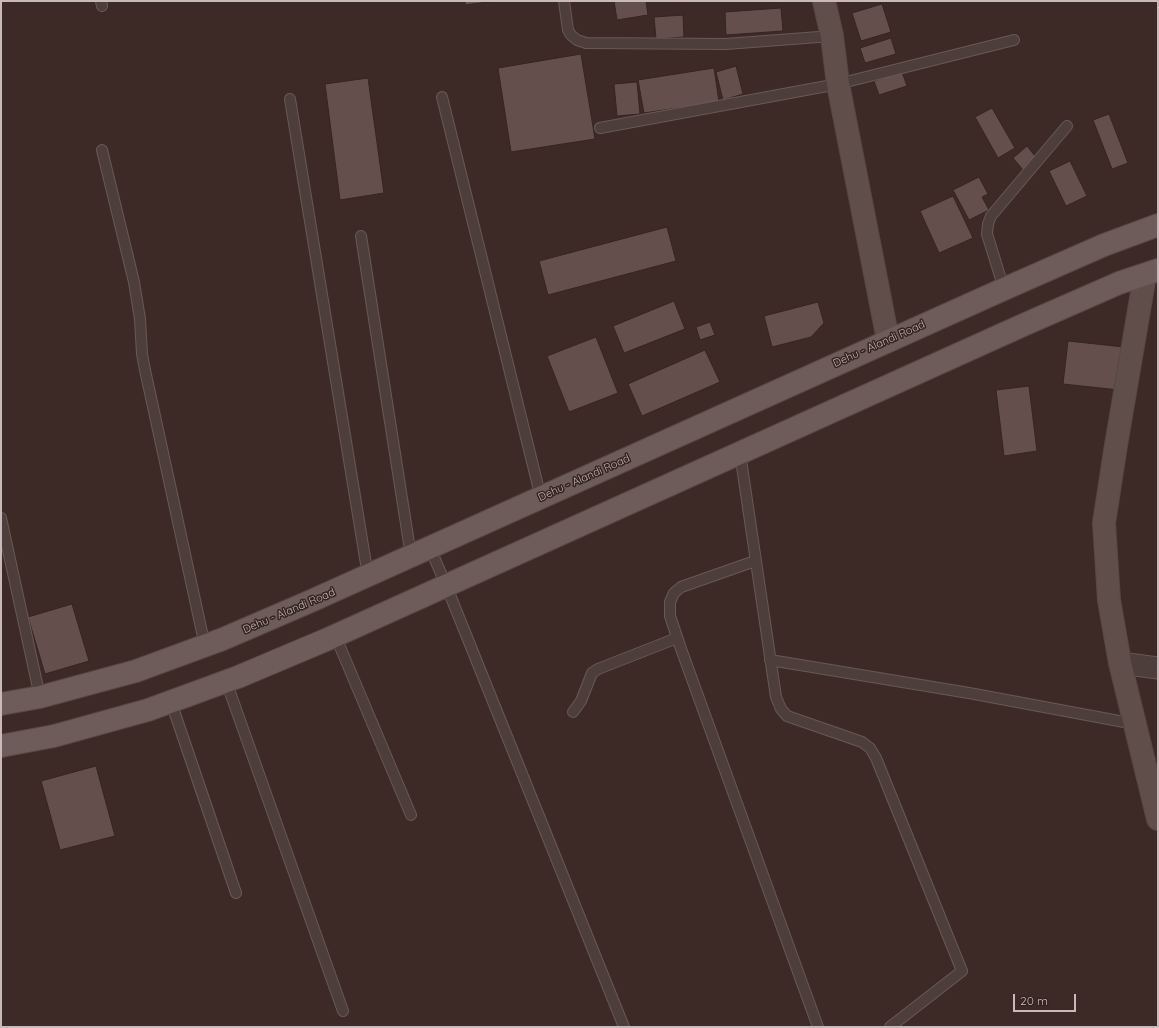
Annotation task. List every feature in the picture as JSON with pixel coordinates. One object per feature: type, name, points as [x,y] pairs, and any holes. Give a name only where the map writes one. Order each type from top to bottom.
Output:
[{"type":"main road","name":"Dehu - Alandi Road","points":[[1,704],[40,697],[136,671],[223,639],[368,576],[1004,288],[1104,245],[1158,225]]},
{"type":"main road","points":[[1,746],[54,736],[148,710],[226,681],[335,636],[1084,298],[1119,283],[1152,272]]},
{"type":"street","points":[[824,1],[832,36],[838,84],[888,340]]},
{"type":"street","points":[[1152,272],[1116,445],[1104,523],[1109,600],[1120,663],[1158,819]]},
{"type":"street","points":[[1120,663],[1158,668]]},
{"type":"lane","points":[[564,1],[568,30],[577,40],[586,43],[726,44],[832,36]]},
{"type":"lane","points":[[600,128],[838,84],[1014,40]]},
{"type":"lane","points":[[442,97],[540,498]]},
{"type":"lane","points":[[290,99],[368,576]]},
{"type":"lane","points":[[1004,288],[987,234],[991,216],[1067,126]]},
{"type":"lane","points":[[102,150],[134,282],[140,319],[142,354],[145,370],[205,646]]},
{"type":"lane","points":[[361,236],[421,552],[446,585],[624,1027]]},
{"type":"lane","points":[[740,452],[770,660],[776,697],[781,709],[787,716],[862,742],[870,748],[876,758],[962,971],[890,1027]]},
{"type":"lane","points":[[1,518],[40,697]]},
{"type":"lane","points":[[756,561],[681,587],[674,593],[670,602],[670,616],[818,1027]]},
{"type":"lane","points":[[335,636],[411,815]]},
{"type":"lane","points":[[573,712],[581,701],[592,673],[598,669],[677,638]]},
{"type":"lane","points":[[770,660],[969,693],[1135,724]]},
{"type":"lane","points":[[226,681],[343,1011]]},
{"type":"lane","points":[[171,702],[236,893]]},
{"type":"building","points":[[465,1],[495,1],[465,5]]},
{"type":"building","points":[[614,1],[646,1],[648,15],[617,20]]},
{"type":"building","points":[[882,4],[891,32],[861,41],[852,13]]},
{"type":"building","points":[[781,8],[783,31],[726,35],[725,12]]},
{"type":"building","points":[[683,15],[684,37],[656,39],[654,17]]},
{"type":"building","points":[[891,38],[896,54],[865,63],[860,48]]},
{"type":"building","points":[[581,54],[595,139],[511,152],[498,68]]},
{"type":"building","points":[[736,66],[743,94],[723,100],[716,72]]},
{"type":"building","points":[[714,68],[719,102],[644,113],[638,80]]},
{"type":"building","points":[[902,72],[907,86],[879,95],[874,81]]},
{"type":"building","points":[[368,78],[384,193],[340,200],[325,84]]},
{"type":"building","points":[[637,82],[640,114],[617,116],[614,84]]},
{"type":"building","points":[[992,108],[1015,148],[998,158],[975,117]]},
{"type":"building","points":[[1109,114],[1128,163],[1112,169],[1093,120]]},
{"type":"building","points":[[1027,146],[1038,160],[1024,171],[1013,158]]},
{"type":"building","points":[[1070,161],[1087,196],[1066,206],[1049,171]]},
{"type":"building","points":[[979,177],[988,194],[982,197],[989,210],[969,220],[953,190]]},
{"type":"building","points":[[953,196],[973,238],[939,253],[920,211]]},
{"type":"building","points":[[667,227],[676,261],[548,295],[539,261]]},
{"type":"building","points":[[674,301],[685,329],[624,353],[613,326]]},
{"type":"building","points":[[818,302],[824,323],[811,337],[772,347],[764,316]]},
{"type":"building","points":[[710,322],[715,335],[700,340],[696,327]]},
{"type":"building","points":[[596,337],[618,393],[569,412],[547,356]]},
{"type":"building","points":[[1068,341],[1124,347],[1119,390],[1063,384]]},
{"type":"building","points":[[705,350],[720,382],[642,416],[628,384]]},
{"type":"building","points":[[1029,386],[1037,451],[1004,456],[996,390]]},
{"type":"building","points":[[72,604],[89,661],[45,674],[28,617]]},
{"type":"building","points":[[96,766],[115,836],[60,850],[41,781]]}]
